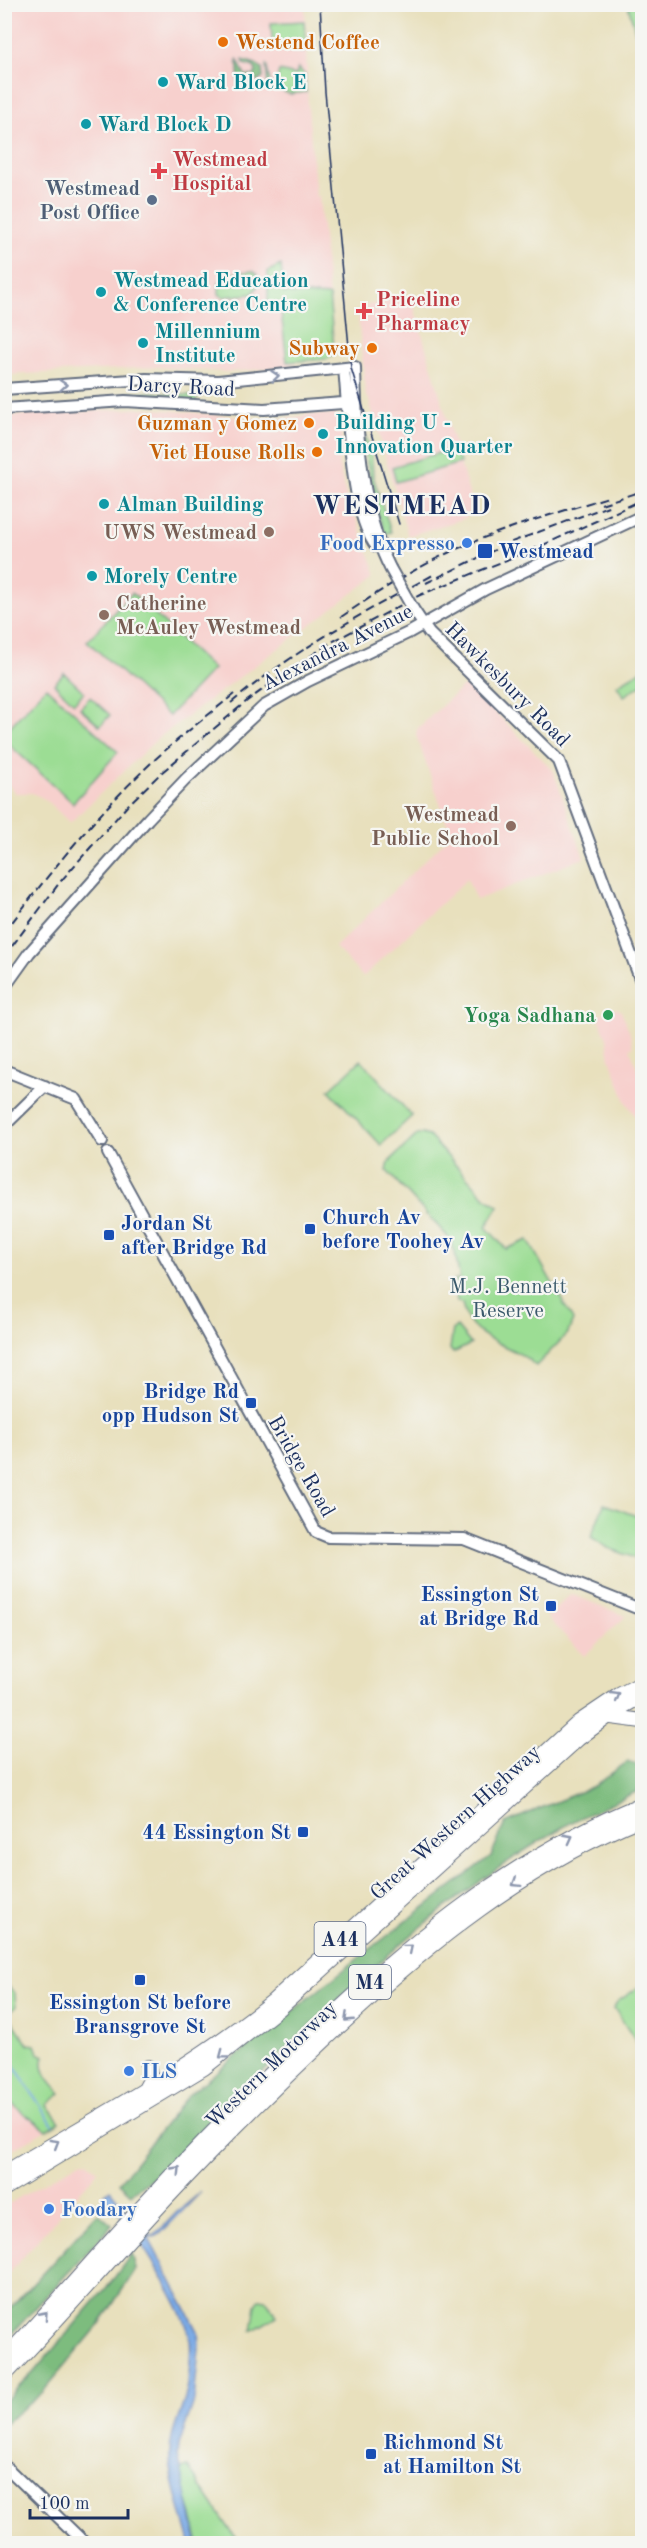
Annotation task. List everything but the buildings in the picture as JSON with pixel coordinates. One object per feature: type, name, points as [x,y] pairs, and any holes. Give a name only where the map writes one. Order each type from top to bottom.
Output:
[{"type":"highway","name":"Great Western Highway","points":[[4,2173],[217,2043],[273,2001],[560,1739],[609,1701],[642,1683]]},
{"type":"highway","name":"Great Western Highway","points":[[4,2189],[128,2116],[235,2046],[279,2009],[571,1745],[609,1716],[642,1696]]},
{"type":"highway","points":[[560,1739],[591,1720],[609,1716],[642,1721]]},
{"type":"highway","name":"Western Motorway","points":[[4,2376],[140,2217],[278,2068],[341,2008],[431,1929],[479,1893],[533,1858],[584,1830],[642,1804]]},
{"type":"highway","name":"Western Motorway","points":[[140,2217],[296,2067],[440,1937],[543,1866],[642,1818]]},
{"type":"highway","points":[[143,2090],[151,2078],[148,2067]]},
{"type":"highway","name":"Western Motorway","points":[[4,2358],[124,2235]]},
{"type":"street","name":"Darcy Road","points":[[4,389],[155,379],[218,381],[344,369]]},
{"type":"street","name":"Hawkesbury Road","points":[[344,369],[352,403],[357,498],[370,534],[383,553],[422,625],[559,761],[642,984]]},
{"type":"street","name":"Darcy Road","points":[[4,410],[125,401],[264,410],[352,403]]},
{"type":"street","name":"Alexandra Avenue","points":[[4,988],[29,953],[118,853],[186,779],[246,721],[282,695],[422,625],[486,590],[642,516]]},
{"type":"street","points":[[4,1071],[45,1086],[4,1126]]},
{"type":"street","name":"Bridge Road","points":[[45,1086],[76,1099],[102,1141],[99,1149],[108,1153],[316,1532],[328,1537],[464,1539],[642,1610]]},
{"type":"street","points":[[4,2465],[86,2544]]},
{"type":"shaded area","name":"Westmead Hospital","points":[[5,5],[305,5],[308,107],[334,348],[328,359],[299,362],[285,367],[228,372],[158,367],[5,375]]},
{"type":"shaded area","points":[[400,297],[408,299],[414,307],[472,503],[466,518],[408,536],[368,397],[366,397],[358,314],[361,307]]},
{"type":"shaded area","name":"Catherine McAuley Westmead","points":[[146,408],[268,420],[310,414],[335,414],[340,422],[343,451],[338,462],[348,504],[352,507],[377,575],[157,739],[70,823],[45,799],[32,793],[15,793],[5,780],[5,416]]},
{"type":"shaded area","name":"Westmead Public School","points":[[469,686],[553,770],[584,858],[476,900],[467,879],[363,977],[335,947],[447,839],[450,832],[416,735],[417,729],[462,687]]},
{"type":"shaded area","points":[[616,1008],[621,1011],[629,1030],[633,1047],[630,1048],[642,1083],[641,1130],[638,1120],[626,1102],[610,1059],[607,1039],[598,1015]]},
{"type":"shaded area","points":[[571,1594],[626,1616],[584,1656],[547,1617]]},
{"type":"shaded area","points":[[4,2096],[33,2117],[46,2130],[5,2154]]},
{"type":"shaded area","points":[[83,2160],[88,2161],[98,2171],[5,2278],[5,2206]]},
{"type":"green space","points":[[628,5],[642,5],[642,56]]},
{"type":"green space","points":[[304,21],[306,47],[303,52],[286,50],[272,40],[271,23]]},
{"type":"green space","points":[[237,59],[245,75],[254,76],[256,71],[254,67],[244,64],[243,60],[256,64],[262,69],[263,78],[259,81],[239,82]]},
{"type":"green space","points":[[266,64],[271,86],[275,86],[279,71],[296,75],[298,68],[305,75],[306,92],[289,94],[278,89],[268,89]]},
{"type":"green space","points":[[281,265],[284,293],[329,296],[334,348],[333,355],[328,359],[287,362],[280,303],[268,304],[268,271]]},
{"type":"green space","points":[[253,271],[257,274],[257,288],[252,294],[223,297],[219,294],[219,283],[226,274]]},
{"type":"green space","points":[[151,392],[197,396],[196,403],[138,397],[125,393]]},
{"type":"green space","points":[[366,437],[372,457],[373,476],[391,532],[385,534],[376,508],[363,442]]},
{"type":"green space","points":[[456,448],[460,463],[396,482],[392,467]]},
{"type":"green space","points":[[132,593],[213,669],[169,716],[87,641]]},
{"type":"green space","points":[[642,670],[642,684],[624,696],[617,685]]},
{"type":"green space","points":[[64,673],[84,692],[74,703],[54,684]]},
{"type":"green space","points":[[46,687],[118,752],[73,803],[5,741],[5,732]]},
{"type":"green space","points":[[90,697],[110,715],[100,726],[80,708]]},
{"type":"green space","points":[[361,1060],[412,1116],[381,1145],[329,1090]]},
{"type":"green space","name":"M.J. Bennett Reserve","points":[[417,1135],[429,1136],[486,1198],[499,1206],[486,1227],[506,1249],[528,1240],[573,1320],[568,1333],[536,1366],[473,1327],[462,1303],[457,1302],[455,1279],[460,1280],[455,1252],[448,1237],[387,1171],[389,1162]]},
{"type":"green space","points":[[457,1327],[471,1344],[453,1353],[450,1349],[453,1329]]},
{"type":"green space","points":[[604,1504],[642,1518],[642,1539],[635,1558],[608,1548],[591,1537]]},
{"type":"green space","points":[[627,1762],[642,1766],[642,1789],[565,1826],[530,1847],[463,1894],[339,1999],[178,2156],[131,2194],[119,2183],[187,2096],[356,1960],[491,1856],[505,1823],[594,1786]]},
{"type":"green space","points":[[4,1983],[15,1993],[16,2007],[7,2013],[28,2044],[35,2045],[38,2053],[44,2056],[45,2072],[61,2093],[47,2105],[60,2122],[46,2130],[5,2096]]},
{"type":"green space","points":[[642,1985],[642,2051],[614,2008],[617,2002]]},
{"type":"green space","points":[[98,2213],[112,2225],[5,2341],[5,2314]]},
{"type":"green space","points":[[132,2253],[136,2269],[99,2325],[42,2393],[5,2423],[5,2400],[33,2373],[112,2281]]},
{"type":"green space","points":[[260,2299],[266,2300],[277,2316],[252,2331],[256,2305]]},
{"type":"green space","points":[[188,2467],[239,2543],[199,2543],[180,2470]]},
{"type":"water","points":[[110,2190],[146,2234],[154,2236],[177,2212],[201,2192],[160,2234],[154,2238],[148,2237],[198,2331],[199,2349],[194,2401],[179,2445],[178,2455],[197,2543],[190,2543],[175,2490],[170,2459],[174,2430],[188,2384],[191,2353],[189,2334],[176,2303],[152,2261],[125,2221],[102,2197]]},
{"type":"waterway","points":[[4,2050],[53,2125]]},
{"type":"tram line","points":[[320,4],[325,92],[351,368],[399,524]]},
{"type":"railway","points":[[601,504],[642,491]]},
{"type":"railway","points":[[341,617],[406,575],[467,544],[608,497]]},
{"type":"railway","points":[[4,957],[60,882],[128,805],[161,773],[247,701],[287,672],[330,643],[420,595],[541,546],[642,500]]},
{"type":"railway","points":[[426,583],[509,543],[611,505]]},
{"type":"railway","points":[[231,703],[303,650],[433,575]]},
{"type":"railway","points":[[4,933],[92,824],[130,783],[234,694]]},
{"type":"place","name":"Westend Coffee","points":[[223,42]]},
{"type":"place","name":"Ward Block E","points":[[163,82]]},
{"type":"place","name":"Ward Block D","points":[[86,124]]},
{"type":"place","name":"Westmead Hospital","points":[[159,171]]},
{"type":"place","name":"Westmead Post Office","points":[[152,200]]},
{"type":"place","name":"Westmead Education & Conference Centre","points":[[101,292]]},
{"type":"place","name":"Priceline Pharmacy","points":[[364,311]]},
{"type":"place","name":"Millennium Institute","points":[[143,343]]},
{"type":"place","name":"Subway","points":[[372,348]]},
{"type":"place","name":"Guzman y Gomez","points":[[309,423]]},
{"type":"place","name":"Building U - Innovation Quarter","points":[[323,434]]},
{"type":"place","name":"Viet House Rolls","points":[[317,452]]},
{"type":"place","name":"Alman Building","points":[[104,504]]},
{"type":"place","name":"UWS Westmead","points":[[269,532]]},
{"type":"place","name":"Food Expresso","points":[[467,543]]},
{"type":"place","name":"Westmead","points":[[485,551]]},
{"type":"place","name":"Morely Centre","points":[[92,576]]},
{"type":"place","name":"Catherine McAuley Westmead","points":[[104,615]]},
{"type":"place","name":"Westmead Public School","points":[[511,826]]},
{"type":"place","name":"Yoga Sadhana","points":[[608,1015]]},
{"type":"place","name":"Church Av before Toohey Av","points":[[310,1229]]},
{"type":"place","name":"Jordan St after Bridge Rd","points":[[109,1235]]},
{"type":"place","name":"Bridge Rd opp Hudson St","points":[[251,1403]]},
{"type":"place","name":"Essington St at Bridge Rd","points":[[551,1606]]},
{"type":"place","name":"44 Essington St","points":[[303,1832]]},
{"type":"place","name":"Essington St before Bransgrove St","points":[[140,1980]]},
{"type":"place","name":"ILS","points":[[129,2071]]},
{"type":"place","name":"Foodary","points":[[49,2209]]},
{"type":"place","name":"Richmond St at Hamilton St","points":[[371,2454]]},
{"type":"district","name":"WESTMEAD","points":[[402,505]]}]
